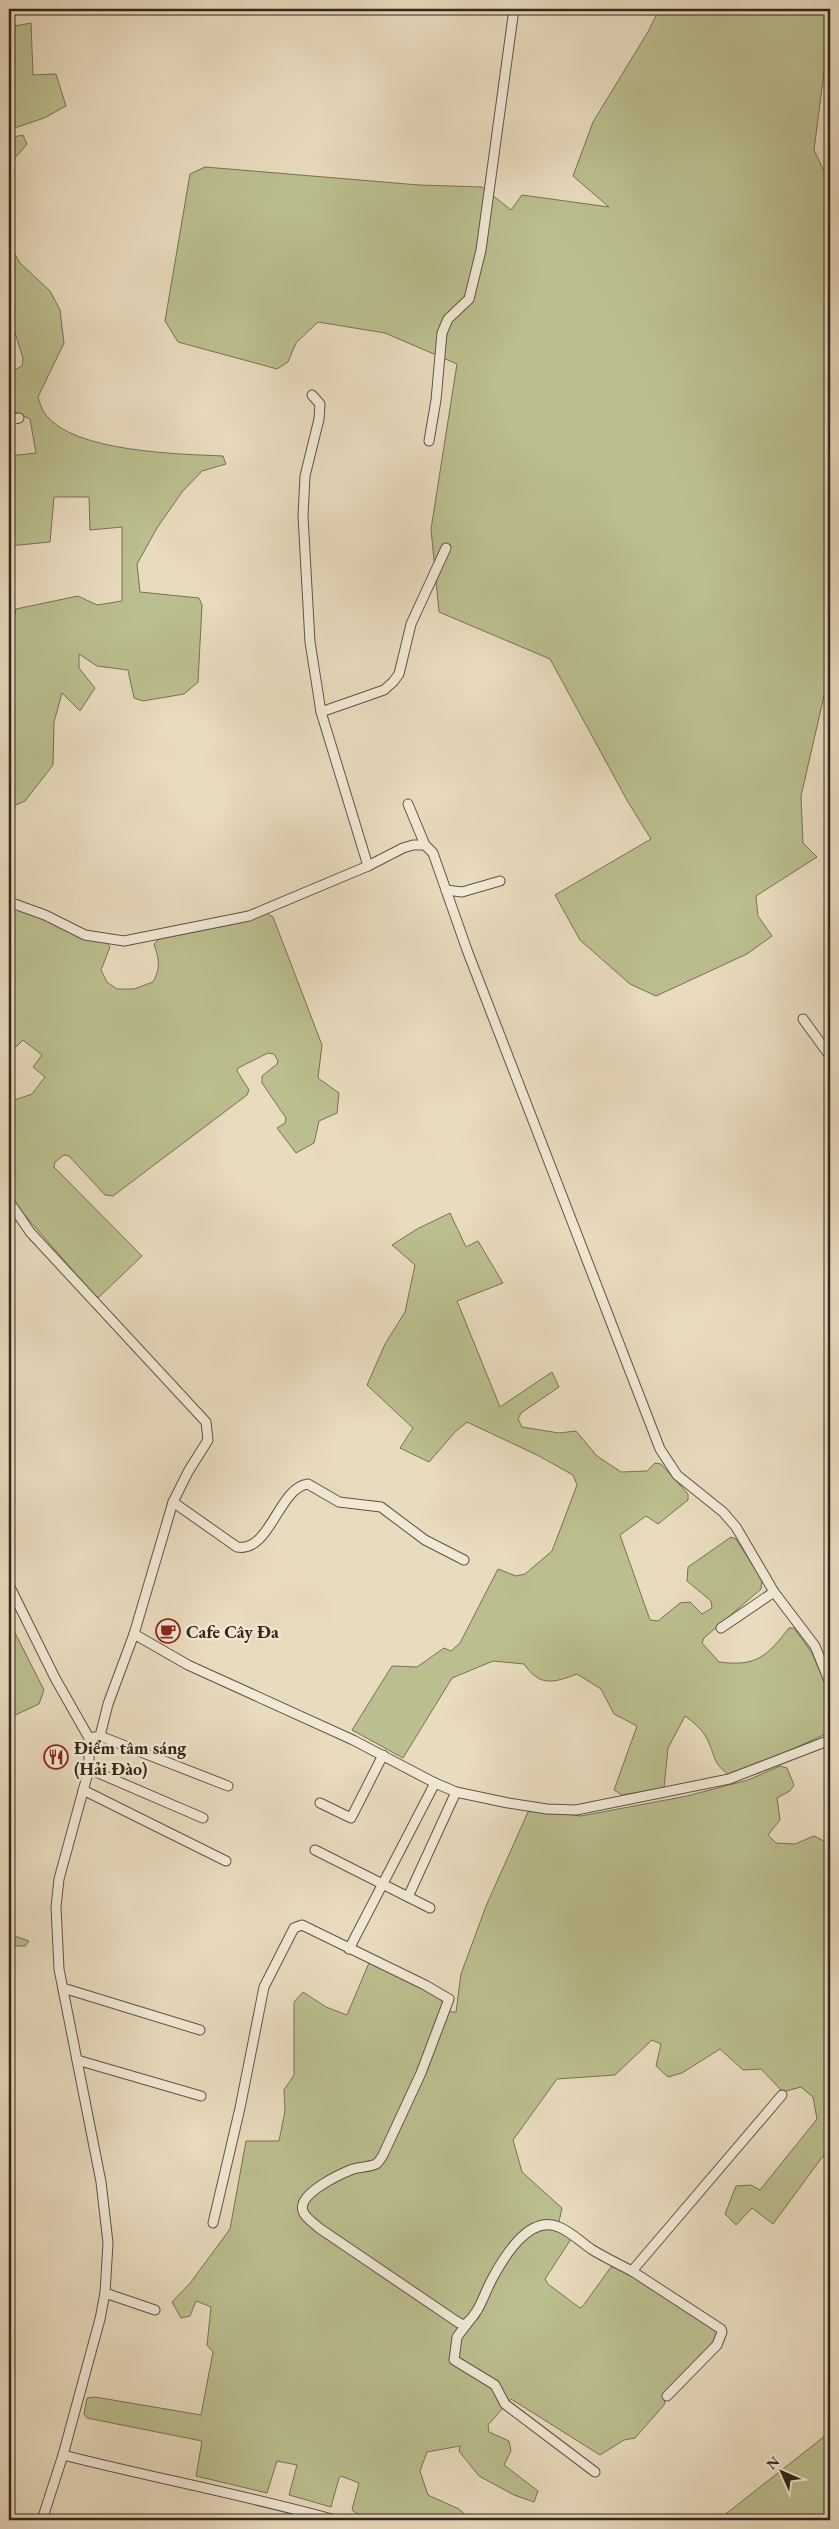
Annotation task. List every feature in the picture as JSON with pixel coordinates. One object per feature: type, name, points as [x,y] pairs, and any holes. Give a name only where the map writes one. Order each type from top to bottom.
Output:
[{"type":"street","points":[[9,11],[14,9]]},
{"type":"street","points":[[428,441],[436,400],[442,333],[448,319],[469,299],[481,250],[514,9]]},
{"type":"street","points":[[312,395],[320,404],[320,413],[305,476],[303,516],[307,617],[314,679],[368,866]]},
{"type":"street","points":[[9,420],[18,418]]},
{"type":"street","points":[[322,712],[384,690],[393,682],[399,674],[411,624],[446,548]]},
{"type":"street","points":[[408,804],[425,845],[433,853],[508,1059],[660,1449],[677,1475],[723,1512],[736,1527],[774,1592],[815,1646],[830,1683]]},
{"type":"street","points":[[9,902],[45,915],[85,935],[124,941],[249,916],[368,866],[403,848],[413,845],[425,845]]},
{"type":"street","points":[[446,890],[462,892],[500,881]]},
{"type":"street","points":[[803,1019],[830,1056]]},
{"type":"street","points":[[9,1202],[30,1232],[206,1422],[208,1440],[173,1502],[134,1634],[108,1704],[100,1736]]},
{"type":"street","points":[[173,1502],[237,1547],[243,1548],[259,1539],[298,1487],[308,1484],[339,1502],[382,1508],[425,1540],[464,1560]]},
{"type":"street","points":[[9,1585],[55,1678],[89,1738],[88,1769],[59,1879],[56,1906],[58,1969],[105,2209],[108,2243],[105,2293],[100,2319],[63,2454],[42,2520]]},
{"type":"street","points":[[721,1628],[774,1592]]},
{"type":"street","points":[[134,1634],[188,1665],[280,1704],[456,1792],[547,1809],[576,1810],[729,1779],[830,1740]]},
{"type":"street","points":[[89,1738],[100,1736],[228,1786]]},
{"type":"street","points":[[320,1803],[351,1818],[383,1755]]},
{"type":"street","points":[[88,1769],[203,1818]]},
{"type":"street","points":[[349,1949],[435,1783]]},
{"type":"street","points":[[83,1790],[226,1861]]},
{"type":"street","points":[[408,1897],[456,1792]]},
{"type":"street","points":[[315,1850],[430,1908]]},
{"type":"street","points":[[213,2223],[240,2108],[264,1987],[292,1933],[298,1926],[308,1926],[349,1949],[425,1985],[448,1999],[421,2073],[384,2155],[374,2165],[345,2172],[317,2189],[304,2200],[303,2211],[319,2228],[445,2315],[459,2323],[464,2324],[469,2321]]},
{"type":"street","points":[[63,1988],[200,2030]]},
{"type":"street","points":[[77,2060],[201,2096]]},
{"type":"street","points":[[632,2272],[782,2095]]},
{"type":"street","points":[[595,2472],[505,2404],[495,2385],[454,2360],[457,2337],[479,2309],[492,2280],[513,2247],[535,2228],[544,2225],[561,2227],[594,2250],[721,2329],[722,2332],[717,2345],[667,2396]]},
{"type":"street","points":[[105,2293],[155,2310]]},
{"type":"street","points":[[63,2454],[146,2476],[259,2499],[335,2520]]},
{"type":"green space","points":[[659,9],[827,9],[826,56],[814,150],[823,169],[830,173],[830,670],[801,796],[803,843],[817,857],[756,896],[758,916],[772,936],[747,954],[656,996],[630,984],[580,940],[555,895],[651,839],[628,802],[550,659],[439,612],[431,529],[457,364],[385,333],[318,322],[296,343],[288,362],[277,369],[178,342],[165,321],[190,174],[205,167],[419,185],[482,187],[511,210],[522,195],[609,207],[573,176],[593,122],[649,30]]},
{"type":"green space","points":[[31,23],[33,75],[56,74],[66,106],[44,118],[9,130],[9,27]]},
{"type":"green space","points":[[23,135],[27,144],[17,156],[9,156],[9,138]]},
{"type":"green space","points":[[9,244],[20,263],[50,291],[60,310],[64,343],[38,397],[46,415],[60,427],[79,437],[103,444],[155,452],[223,456],[226,464],[202,471],[182,492],[157,528],[137,564],[140,592],[199,598],[202,605],[198,682],[184,694],[143,701],[134,698],[128,670],[97,666],[79,654],[79,668],[95,688],[80,711],[62,693],[54,722],[53,765],[25,801],[9,808],[9,642],[16,609],[78,596],[97,605],[122,601],[122,527],[90,530],[89,497],[54,497],[50,542],[9,546],[9,456],[36,453],[30,419],[9,409],[9,373],[22,366],[23,358],[9,314]]},
{"type":"green space","points":[[9,906],[63,926],[84,938],[107,943],[110,947],[101,970],[107,982],[117,989],[134,989],[153,982],[158,963],[154,944],[159,939],[234,924],[266,913],[273,917],[322,1045],[318,1078],[339,1093],[337,1113],[319,1121],[314,1143],[296,1153],[277,1128],[285,1123],[286,1118],[262,1083],[262,1076],[277,1064],[278,1061],[274,1054],[268,1053],[238,1068],[237,1071],[249,1090],[247,1095],[113,1196],[105,1195],[69,1156],[64,1155],[55,1162],[54,1167],[142,1256],[99,1297],[96,1297],[9,1197],[9,1102],[32,1094],[45,1077],[33,1067],[42,1055],[23,1040],[9,1054]]},
{"type":"green space","points":[[450,1213],[466,1247],[478,1241],[503,1283],[457,1301],[500,1407],[552,1372],[559,1387],[521,1413],[518,1419],[522,1427],[559,1433],[576,1431],[597,1456],[621,1472],[647,1471],[655,1463],[661,1464],[688,1494],[688,1500],[658,1524],[646,1516],[620,1535],[650,1620],[658,1621],[680,1603],[690,1602],[702,1614],[712,1608],[711,1601],[687,1581],[688,1567],[731,1537],[736,1539],[762,1580],[761,1589],[704,1638],[702,1643],[719,1662],[743,1663],[760,1657],[774,1646],[789,1628],[794,1628],[812,1653],[830,1695],[830,1732],[782,1754],[728,1774],[717,1764],[702,1731],[685,1716],[668,1748],[664,1788],[622,1795],[614,1790],[637,1726],[614,1714],[601,1689],[577,1674],[554,1681],[547,1681],[536,1677],[524,1664],[493,1661],[452,1678],[403,1758],[352,1730],[392,1666],[417,1667],[444,1648],[451,1651],[460,1643],[498,1569],[516,1576],[525,1574],[552,1551],[577,1485],[573,1475],[539,1456],[467,1422],[455,1432],[429,1462],[400,1448],[413,1428],[367,1385],[385,1344],[405,1312],[415,1265],[392,1245],[417,1229]]},
{"type":"green space","points":[[9,1621],[44,1690],[39,1704],[9,1718]]},
{"type":"green space","points":[[780,1766],[787,1768],[794,1785],[790,1791],[777,1798],[780,1820],[768,1835],[776,1843],[795,1844],[814,1836],[830,1844],[830,2156],[828,2154],[823,2156],[773,2224],[752,2208],[736,2225],[725,2214],[736,2186],[751,2185],[760,2190],[817,2119],[813,2097],[801,2087],[783,2092],[761,2069],[743,2070],[720,2049],[682,2073],[668,2077],[656,2066],[661,2044],[652,2040],[615,2075],[557,2079],[513,2140],[522,2172],[562,2208],[557,2231],[571,2239],[545,2279],[548,2284],[580,2308],[611,2267],[616,2266],[718,2330],[720,2335],[717,2342],[666,2396],[664,2405],[635,2438],[624,2440],[600,2455],[511,2399],[488,2425],[489,2432],[509,2441],[511,2451],[504,2465],[538,2491],[534,2502],[514,2495],[479,2476],[459,2451],[460,2446],[427,2452],[420,2471],[428,2495],[459,2509],[471,2520],[408,2521],[374,2518],[361,2515],[352,2510],[359,2483],[341,2476],[331,2507],[289,2495],[297,2465],[277,2461],[267,2493],[196,2476],[202,2441],[87,2418],[84,2414],[87,2398],[95,2397],[201,2415],[213,2352],[207,2345],[211,2307],[196,2301],[190,2316],[181,2318],[172,2302],[191,2282],[230,2229],[246,2141],[279,2141],[285,2111],[284,2090],[294,2075],[294,2002],[303,1992],[326,2007],[347,2015],[369,1963],[425,1988],[435,1995],[451,2012],[456,2012],[461,1974],[486,1906],[528,1812],[532,1810],[581,1816],[687,1796],[748,1780]]},
{"type":"green space","points":[[9,1934],[29,1941],[25,1946],[9,1946]]},
{"type":"green space","points":[[830,2432],[830,2520],[713,2520],[722,2517]]},
{"type":"place","name":"Cafe Cây Đa","points":[[168,1631]]},
{"type":"place","name":"Điểm tâm sáng (Hải Đào)","points":[[56,1757]]}]
